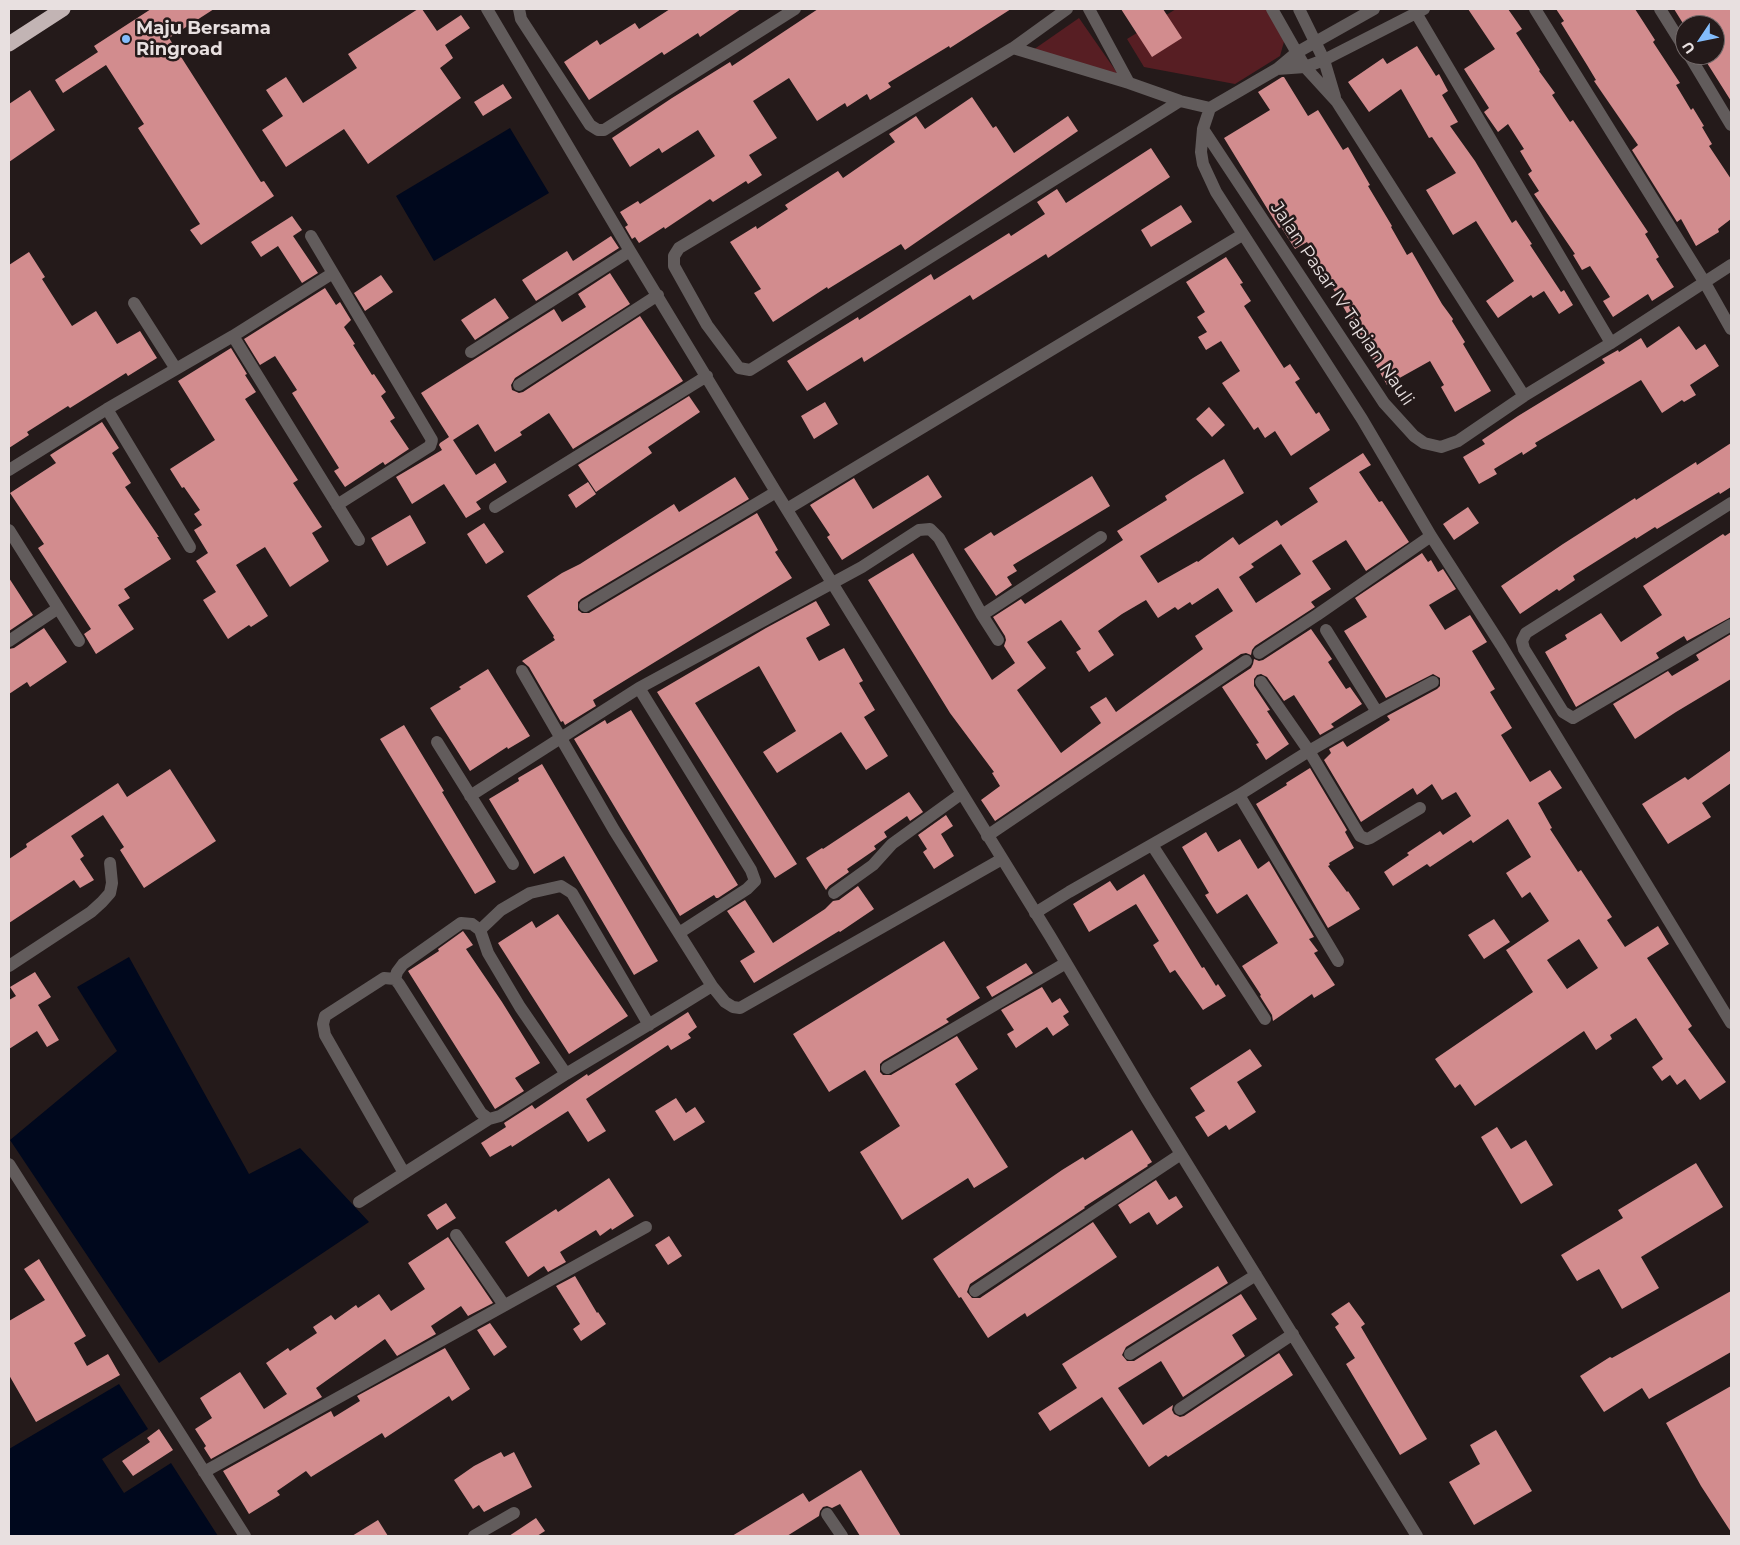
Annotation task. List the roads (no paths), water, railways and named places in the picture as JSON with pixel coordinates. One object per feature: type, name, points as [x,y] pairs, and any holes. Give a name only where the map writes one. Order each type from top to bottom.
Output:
[{"type":"highway","points":[[9,44],[63,9]]},
{"type":"street","points":[[487,9],[630,251],[776,492],[1417,1536]]},
{"type":"street","points":[[519,9],[521,19],[584,117],[590,125],[598,130],[604,130],[795,9]]},
{"type":"street","points":[[1067,9],[1012,48],[676,252],[674,266],[707,325],[739,368],[750,370],[770,358],[1180,101]]},
{"type":"street","points":[[1089,9],[1129,83]]},
{"type":"street","points":[[1272,9],[1305,67],[1337,102],[1524,396]]},
{"type":"street","points":[[1299,9],[1324,60],[1337,102]]},
{"type":"street","points":[[1374,9],[1296,53],[1277,69],[1210,108],[1203,129],[1201,152],[1203,164],[1216,192],[1242,235],[1362,419],[1431,536],[1506,654],[1731,1023]]},
{"type":"street","points":[[1536,9],[1705,283],[1731,329]]},
{"type":"street","points":[[1660,9],[1675,33]]},
{"type":"street","points":[[1277,69],[1305,67],[1324,60],[1420,11],[1611,343]]},
{"type":"street","points":[[1012,48],[1129,83],[1180,101],[1210,108]]},
{"type":"street","points":[[1694,65],[1731,125]]},
{"type":"street","name":"Jalan Pasar IV Tapian Nauli","points":[[1203,129],[1384,403],[1414,436],[1424,443],[1441,447],[1458,441],[1524,396],[1611,343],[1705,283],[1731,264]]},
{"type":"street","points":[[787,508],[1242,235]]},
{"type":"street","points":[[311,236],[432,440],[430,446],[337,505]]},
{"type":"street","points":[[471,352],[630,251]]},
{"type":"street","points":[[9,470],[107,409],[233,336],[333,273]]},
{"type":"street","points":[[519,385],[658,295]]},
{"type":"street","points":[[134,303],[176,369]]},
{"type":"street","points":[[233,336],[359,540]]},
{"type":"street","points":[[495,508],[707,376]]},
{"type":"street","points":[[107,409],[190,547]]},
{"type":"street","points":[[585,606],[776,492]]},
{"type":"street","points":[[1731,503],[1526,633],[1522,641],[1524,649],[1563,712],[1573,718],[1731,625]]},
{"type":"street","points":[[470,796],[639,688],[862,566],[920,530],[930,529],[939,538],[982,616],[998,640]]},
{"type":"street","points":[[9,530],[57,609],[79,641]]},
{"type":"street","points":[[1259,653],[1431,536]]},
{"type":"street","points":[[982,616],[1101,537]]},
{"type":"street","points":[[9,641],[57,609]]},
{"type":"street","points":[[1326,630],[1377,712]]},
{"type":"street","points":[[988,836],[1246,661]]},
{"type":"street","points":[[522,671],[614,830],[712,986],[733,1007],[740,1008],[1002,860]]},
{"type":"street","points":[[1261,682],[1309,751],[1358,833],[1364,838],[1370,838],[1420,808]]},
{"type":"street","points":[[1035,913],[1239,795],[1309,751],[1433,682]]},
{"type":"street","points":[[639,688],[751,870],[755,882],[679,933]]},
{"type":"street","points":[[437,742],[514,864]]},
{"type":"street","points":[[834,893],[872,865],[892,844],[961,794]]},
{"type":"street","points":[[1239,795],[1338,961]]},
{"type":"street","points":[[1152,844],[1265,1020]]},
{"type":"street","points":[[9,966],[83,918],[102,902],[110,893],[112,883],[110,862]]},
{"type":"street","points":[[480,930],[501,910],[530,893],[561,886],[572,893],[649,1025]]},
{"type":"street","points":[[394,979],[403,964],[462,923],[472,924],[480,930],[488,953],[511,992],[566,1074]]},
{"type":"street","points":[[887,1068],[1066,964]]},
{"type":"street","points":[[394,979],[384,978],[325,1016],[323,1024],[325,1035],[404,1173]]},
{"type":"street","points":[[394,979],[481,1113],[489,1119]]},
{"type":"street","points":[[359,1202],[489,1119],[500,1116],[712,986]]},
{"type":"street","points":[[975,1291],[1181,1154]]},
{"type":"street","points":[[9,1164],[245,1536]]},
{"type":"street","points":[[204,1472],[646,1227]]},
{"type":"street","points":[[456,1235],[504,1305]]},
{"type":"street","points":[[1130,1354],[1256,1275]]},
{"type":"street","points":[[1180,1408],[1293,1334]]},
{"type":"street","points":[[474,1536],[514,1513]]},
{"type":"street","points":[[827,1514],[837,1535]]},
{"type":"water","points":[[510,128],[549,193],[434,261],[396,196]]},
{"type":"water","points":[[129,957],[249,1174],[300,1148],[369,1222],[159,1363],[10,1140],[117,1051],[77,987]]},
{"type":"water","points":[[119,1384],[148,1429],[102,1459],[124,1493],[171,1463],[218,1536],[9,1536],[9,1449]]},
{"type":"place","name":"Maju Bersama Ringroad","points":[[126,39]]}]
